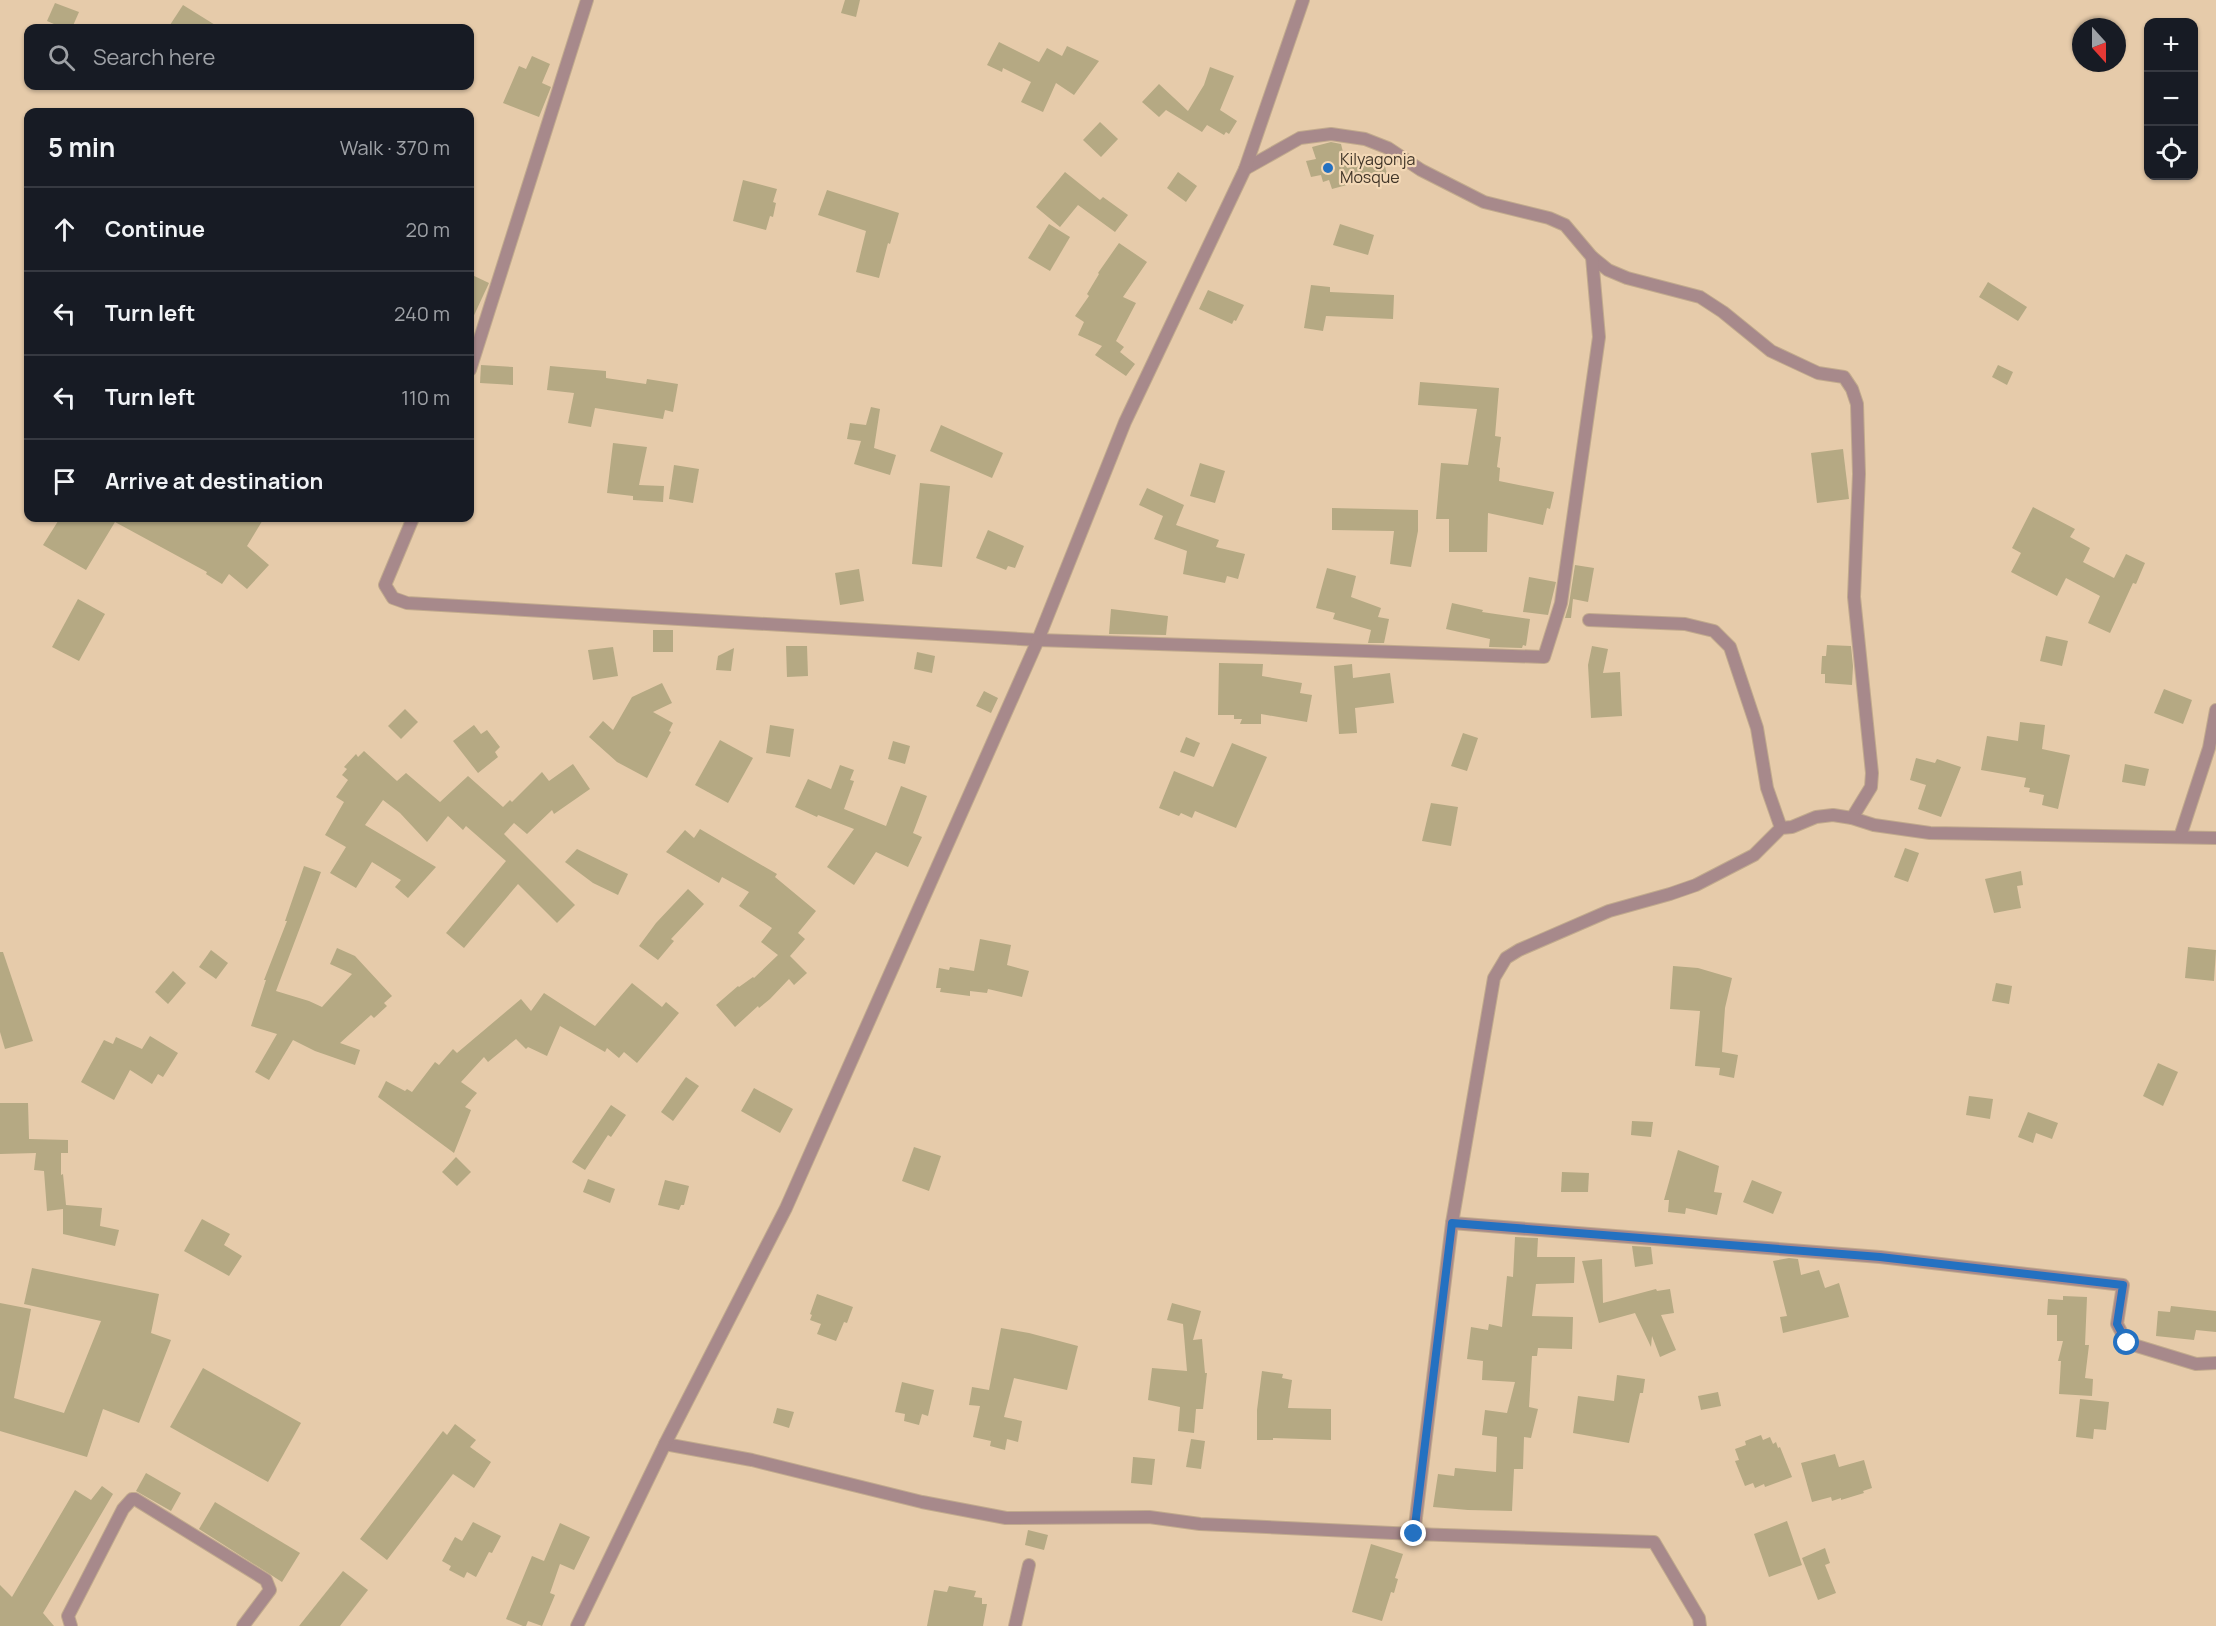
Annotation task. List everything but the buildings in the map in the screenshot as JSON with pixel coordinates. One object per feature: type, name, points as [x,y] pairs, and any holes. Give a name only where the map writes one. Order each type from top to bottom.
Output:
[{"type":"street","points":[[474,357],[587,0]]},
{"type":"street","points":[[577,1626],[664,1444],[786,1208],[1038,639],[1125,422],[1245,169],[1303,0]]},
{"type":"street","points":[[1245,169],[1300,138],[1331,134],[1365,139],[1388,148],[1421,170],[1484,202],[1549,218],[1565,225],[1592,257],[1608,270],[1627,278],[1700,297],[1723,312],[1771,351],[1818,373],[1844,378],[1852,389],[1857,404],[1859,474],[1854,597],[1872,773],[1871,787],[1852,818]]},
{"type":"street","points":[[410,522],[385,585],[393,598],[407,603],[1038,639],[1544,657],[1561,603],[1599,337],[1592,257]]},
{"type":"street","points":[[1589,620],[1685,624],[1714,631],[1730,647],[1757,728],[1767,788],[1781,828]]},
{"type":"street","points":[[2180,837],[2209,748],[2216,710]]},
{"type":"street","points":[[1414,1534],[1452,1223],[1494,978],[1506,958],[1519,950],[1609,911],[1696,885],[1754,855],[1781,828],[1792,827],[1816,817],[1833,815],[1874,825],[1930,833],[2216,838]]},
{"type":"street","points":[[1452,1223],[1880,1257],[2123,1285],[2117,1324],[2127,1343],[2196,1365],[2216,1363]]},
{"type":"street","points":[[664,1444],[752,1460],[922,1502],[1006,1518],[1149,1517],[1200,1524],[1654,1542],[1699,1617],[1700,1626]]},
{"type":"street","points":[[71,1626],[68,1616],[123,1509],[132,1499],[135,1499],[266,1580],[270,1590],[243,1626]]},
{"type":"street","points":[[1015,1626],[1029,1565]]},
{"type":"place","name":"Kilyagonja Mosque","points":[[1328,168]]},
{"type":"route","points":[[1414,1534],[1452,1223],[1880,1257],[2123,1285],[2117,1324],[2127,1343]]}]
